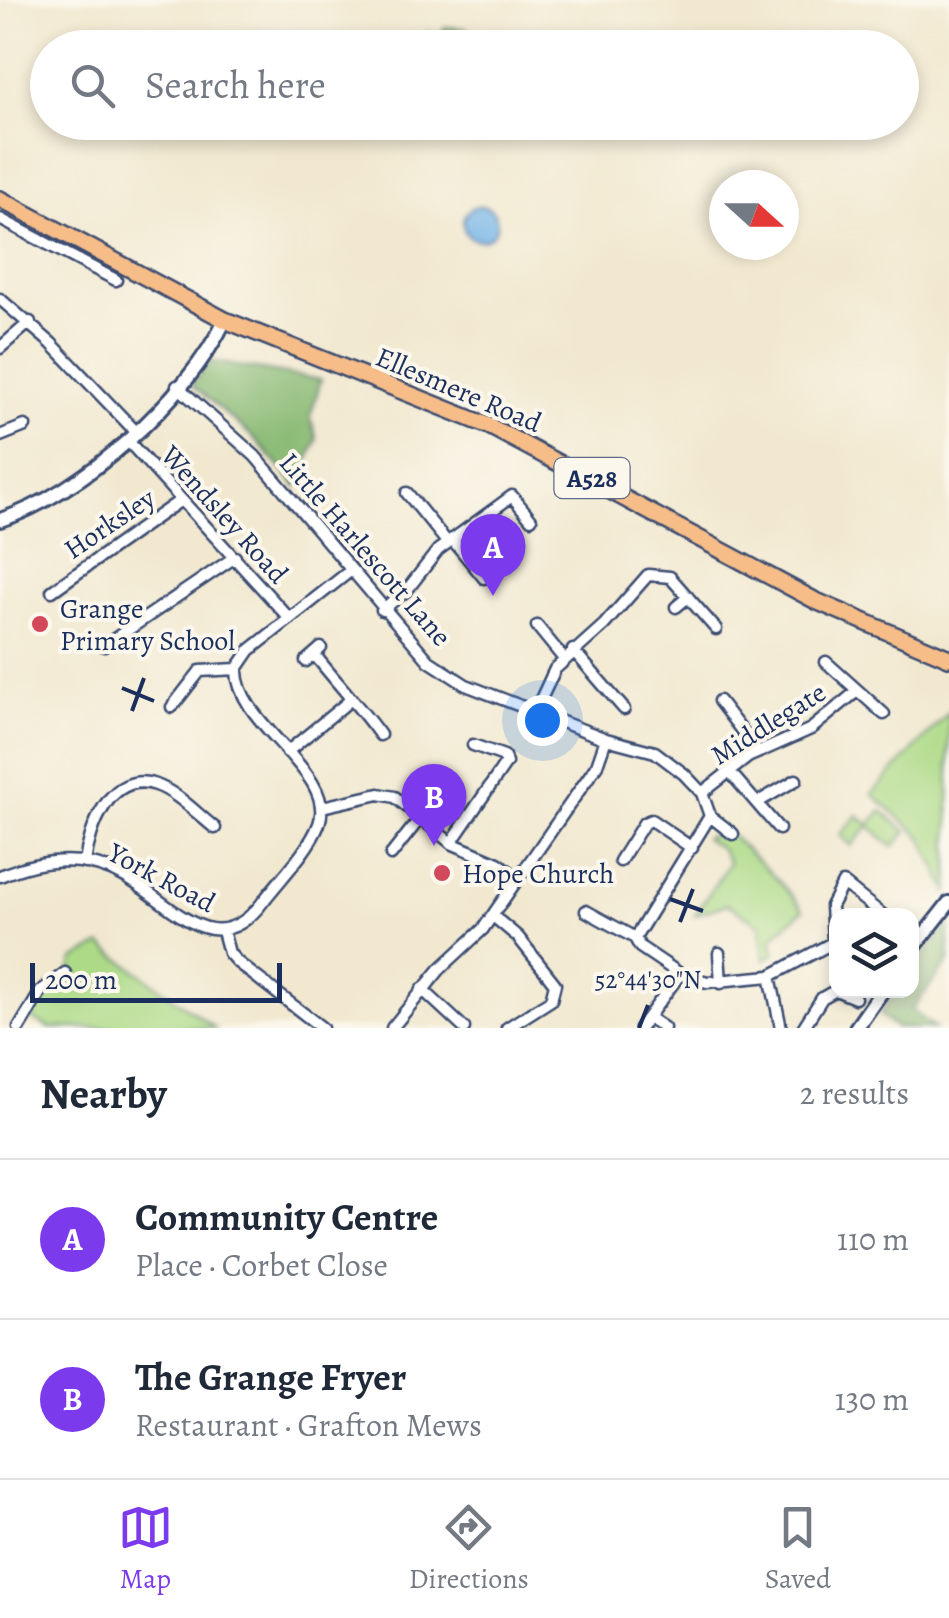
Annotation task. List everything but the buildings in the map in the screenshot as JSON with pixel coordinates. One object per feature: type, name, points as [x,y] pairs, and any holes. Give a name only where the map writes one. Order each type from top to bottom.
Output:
[{"type":"main road","name":"Ellesmere Road","points":[[0,199],[225,320],[489,426],[816,601],[949,658]]},
{"type":"street","points":[[0,219],[108,281]]},
{"type":"street","name":"Wendsley Road","points":[[0,298],[30,322],[289,618]]},
{"type":"street","points":[[0,520],[68,488],[132,437],[177,386],[225,320]]},
{"type":"street","points":[[0,348],[30,322]]},
{"type":"street","name":"Little Harlescott Lane","points":[[177,386],[255,456],[382,610],[445,672],[535,712],[606,739],[655,752],[702,793],[710,816]]},
{"type":"street","points":[[0,418],[3,434],[25,426]]},
{"type":"street","points":[[407,494],[484,578]]},
{"type":"street","points":[[382,610],[407,590],[450,540],[471,530],[512,496],[532,518]]},
{"type":"street","name":"Horksley","points":[[52,591],[58,578],[182,500]]},
{"type":"street","points":[[113,644],[235,557]]},
{"type":"street","points":[[223,931],[244,921],[264,902],[316,831],[322,807],[312,783],[242,697],[237,668],[250,650],[350,570]]},
{"type":"street","points":[[535,712],[546,684],[564,659],[604,626],[648,575],[663,573],[716,628]]},
{"type":"street","points":[[676,607],[688,597]]},
{"type":"street","points":[[537,626],[564,659]]},
{"type":"street","points":[[573,650],[624,709]]},
{"type":"street","points":[[314,655],[348,702],[363,711],[380,735]]},
{"type":"street","name":"Middlegate","points":[[826,662],[884,714]]},
{"type":"street","points":[[172,707],[200,671],[237,668]]},
{"type":"street","name":"Middlegate","points":[[702,793],[758,752],[810,729],[858,691]]},
{"type":"street","points":[[718,700],[758,752]]},
{"type":"street","points":[[287,752],[348,702]]},
{"type":"street","points":[[392,1028],[422,989],[493,916],[598,765],[606,739]]},
{"type":"street","points":[[451,843],[506,763],[504,756],[473,745]]},
{"type":"street","points":[[730,770],[779,829]]},
{"type":"street","points":[[758,802],[796,780]]},
{"type":"street","points":[[85,863],[94,820],[118,792],[132,786],[156,785],[215,828]]},
{"type":"street","points":[[322,807],[353,804],[380,794],[396,796],[451,843],[498,863],[518,878]]},
{"type":"street","points":[[635,938],[710,816],[733,834]]},
{"type":"street","points":[[391,855],[422,817]]},
{"type":"street","points":[[625,859],[644,823],[651,820],[692,848]]},
{"type":"street","name":"York Road","points":[[0,876],[50,862],[85,863],[132,880],[200,928],[223,931],[237,962],[322,1028]]},
{"type":"street","points":[[830,908],[843,883],[880,908]]},
{"type":"street","points":[[919,941],[949,903]]},
{"type":"street","points":[[593,911],[680,974],[721,983],[770,976],[829,944]]},
{"type":"street","points":[[493,916],[518,937],[555,984],[550,1000],[508,1028]]},
{"type":"street","points":[[719,953],[721,983]]},
{"type":"street","points":[[640,1028],[680,974]]},
{"type":"street","points":[[770,976],[777,1027]]},
{"type":"street","points":[[18,1028],[41,991],[61,979]]},
{"type":"street","points":[[422,989],[464,1028]]},
{"type":"street","points":[[802,1028],[822,998],[829,994]]},
{"type":"street","points":[[856,1028],[877,998]]},
{"type":"street","points":[[649,1018],[664,1028]]},
{"type":"green space","points":[[209,361],[321,380],[310,417],[317,439],[297,487],[255,439],[192,385]]},
{"type":"green space","points":[[949,712],[949,894],[921,836],[872,794]]},
{"type":"green space","points":[[882,811],[907,832],[893,847],[869,826],[851,846],[840,835],[858,815],[869,825]]},
{"type":"green space","points":[[713,834],[731,835],[803,910],[772,938],[774,955],[764,959],[760,925],[727,904],[695,915],[729,863],[721,849],[705,838]]},
{"type":"green space","points":[[949,923],[949,961],[911,1010],[935,1028],[897,1028],[880,1015],[891,998],[919,998],[919,962]]},
{"type":"green space","points":[[101,945],[215,1028],[49,1028],[30,1017],[48,987],[68,984],[73,960]]},
{"type":"water","points":[[480,206],[492,211],[497,223],[492,235],[480,240],[468,235],[463,223],[468,211]]},
{"type":"place","name":"Community Centre","points":[[493,596]]},
{"type":"place","name":"Grange Primary School","points":[[40,624]]},
{"type":"place","name":"The Grange Fryer","points":[[434,846]]},
{"type":"place","name":"Hope Church","points":[[442,873]]}]
